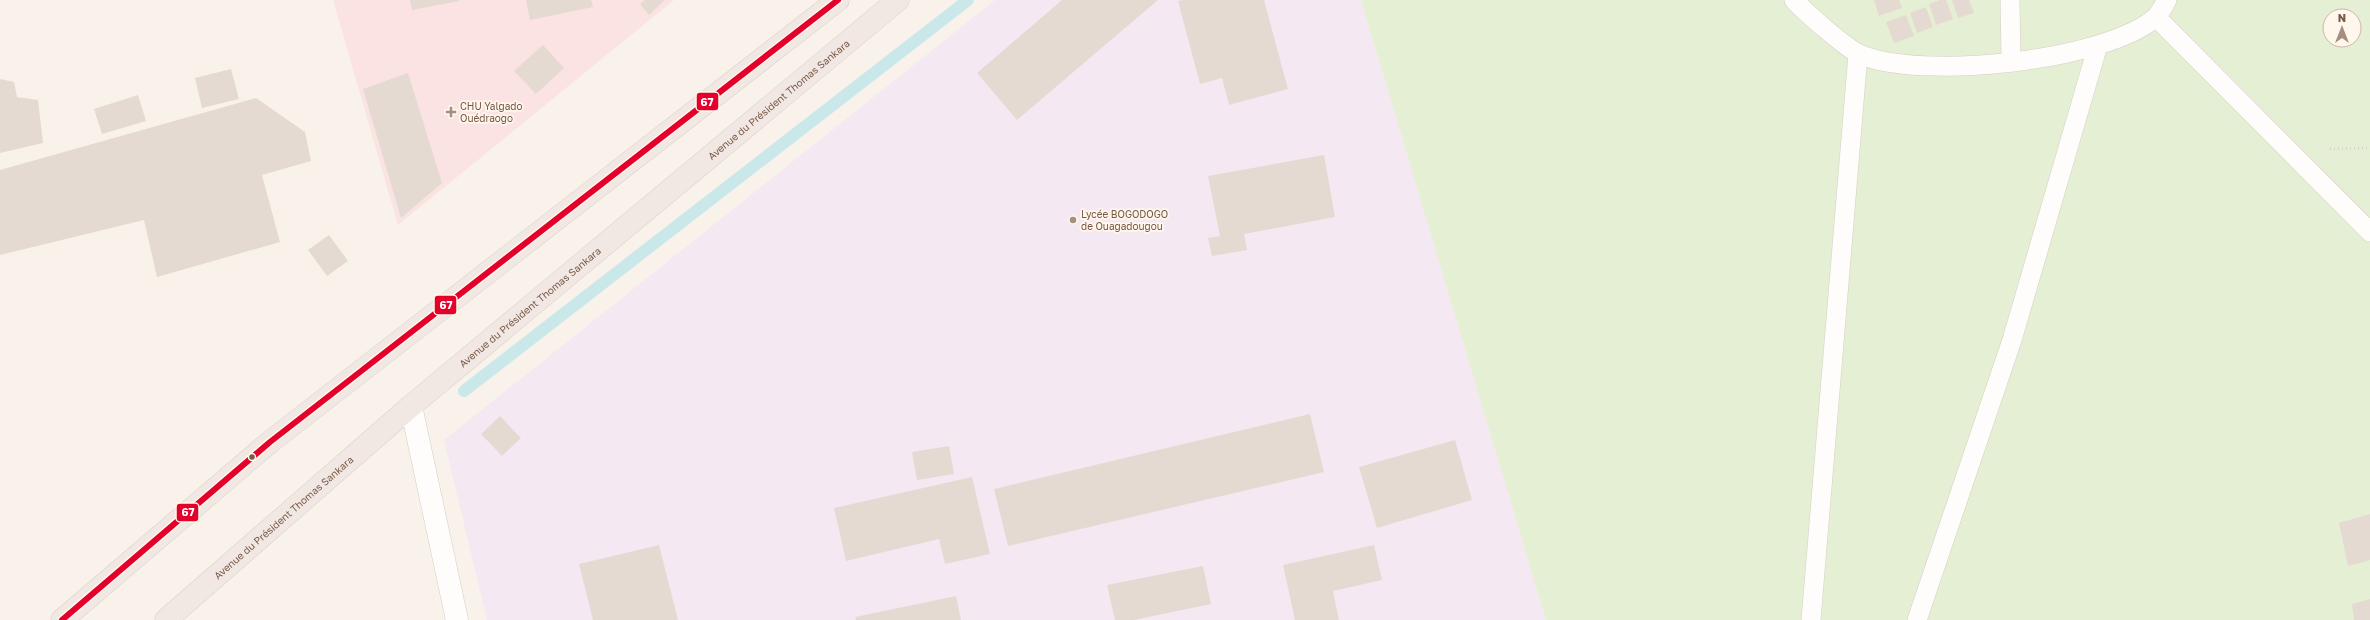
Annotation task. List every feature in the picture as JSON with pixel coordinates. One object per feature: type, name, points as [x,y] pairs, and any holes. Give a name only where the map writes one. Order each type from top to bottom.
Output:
[{"type":"highway","points":[[62,620],[270,442],[838,0]]},
{"type":"highway","name":"Avenue du Président Thomas Sankara","points":[[166,620],[411,406],[898,0]]},
{"type":"street","points":[[411,406],[457,620]]},
{"type":"lane","points":[[1794,0],[1803,10],[1858,54],[1898,64],[1944,67],[2011,61],[2098,45],[2130,33],[2156,17],[2167,0]]},
{"type":"lane","points":[[2010,0],[2011,61]]},
{"type":"lane","points":[[2156,17],[2370,232]]},
{"type":"lane","points":[[1917,620],[2012,340],[2098,45]]},
{"type":"lane","points":[[1811,620],[1858,54]]},
{"type":"shaded area","name":"CHU Yalgado Ouédraogo","points":[[333,0],[674,0],[398,225]]},
{"type":"shaded area","name":"Lycée BOGODOGO de Ouagadougou","points":[[995,0],[1361,0],[1546,620],[487,620],[444,440]]},
{"type":"green space","points":[[1361,0],[2370,0],[2370,620],[1546,620]]},
{"type":"building","points":[[410,0],[459,0],[459,1],[412,10]]},
{"type":"building","points":[[526,0],[591,0],[593,7],[530,20]]},
{"type":"building","points":[[645,0],[665,0],[649,15],[640,4]]},
{"type":"building","points":[[1062,0],[1158,0],[1017,120],[977,73]]},
{"type":"building","points":[[1264,0],[1288,89],[1229,105],[1222,78],[1200,84],[1178,1]]},
{"type":"building","points":[[1874,0],[1899,0],[1902,8],[1879,16]]},
{"type":"building","points":[[1940,0],[1946,0],[1953,19],[1936,25],[1929,4]]},
{"type":"building","points":[[1952,0],[1969,0],[1974,13],[1958,18]]},
{"type":"building","points":[[1926,7],[1933,27],[1917,33],[1910,13]]},
{"type":"building","points":[[1906,15],[1914,36],[1894,43],[1886,22]]},
{"type":"building","points":[[543,45],[564,68],[536,94],[514,71]]},
{"type":"building","points":[[231,69],[239,99],[202,108],[195,78]]},
{"type":"building","points":[[408,73],[442,183],[401,218],[363,89]]},
{"type":"building","points":[[0,79],[14,82],[17,97],[38,100],[43,143],[0,153]]},
{"type":"building","points":[[138,95],[146,121],[102,134],[94,109]]},
{"type":"building","points":[[256,98],[305,132],[311,161],[262,175],[280,242],[157,277],[144,220],[0,255],[0,170]]},
{"type":"building","points":[[1324,155],[1335,217],[1244,234],[1247,250],[1212,256],[1208,238],[1220,236],[1208,176]]},
{"type":"building","points":[[329,235],[348,261],[327,276],[308,250]]},
{"type":"building","points":[[1310,414],[1324,472],[1008,546],[994,489]]},
{"type":"building","points":[[500,416],[521,438],[502,456],[481,434]]},
{"type":"building","points":[[1455,440],[1472,500],[1377,528],[1359,467]]},
{"type":"building","points":[[949,446],[954,474],[917,480],[912,452]]},
{"type":"building","points":[[972,477],[990,554],[945,564],[939,539],[846,561],[834,508]]},
{"type":"building","points":[[2370,514],[2370,560],[2348,566],[2339,523]]},
{"type":"building","points":[[659,545],[678,620],[593,620],[579,564]]},
{"type":"building","points":[[1374,545],[1382,580],[1333,591],[1339,620],[1295,620],[1283,565]]},
{"type":"building","points":[[1203,566],[1211,604],[1134,620],[1115,620],[1107,585]]},
{"type":"building","points":[[956,596],[961,620],[856,620],[855,617]]},
{"type":"building","points":[[2370,599],[2370,620],[2354,620],[2352,604]]},
{"type":"waterway","points":[[464,391],[968,0]]},
{"type":"transit line","name":"67","points":[[62,620],[270,442],[838,0]]},
{"type":"place","name":"CHU Yalgado Ouédraogo","points":[[451,112]]},
{"type":"place","name":"Lycée BOGODOGO de Ouagadougou","points":[[1073,220]]}]
